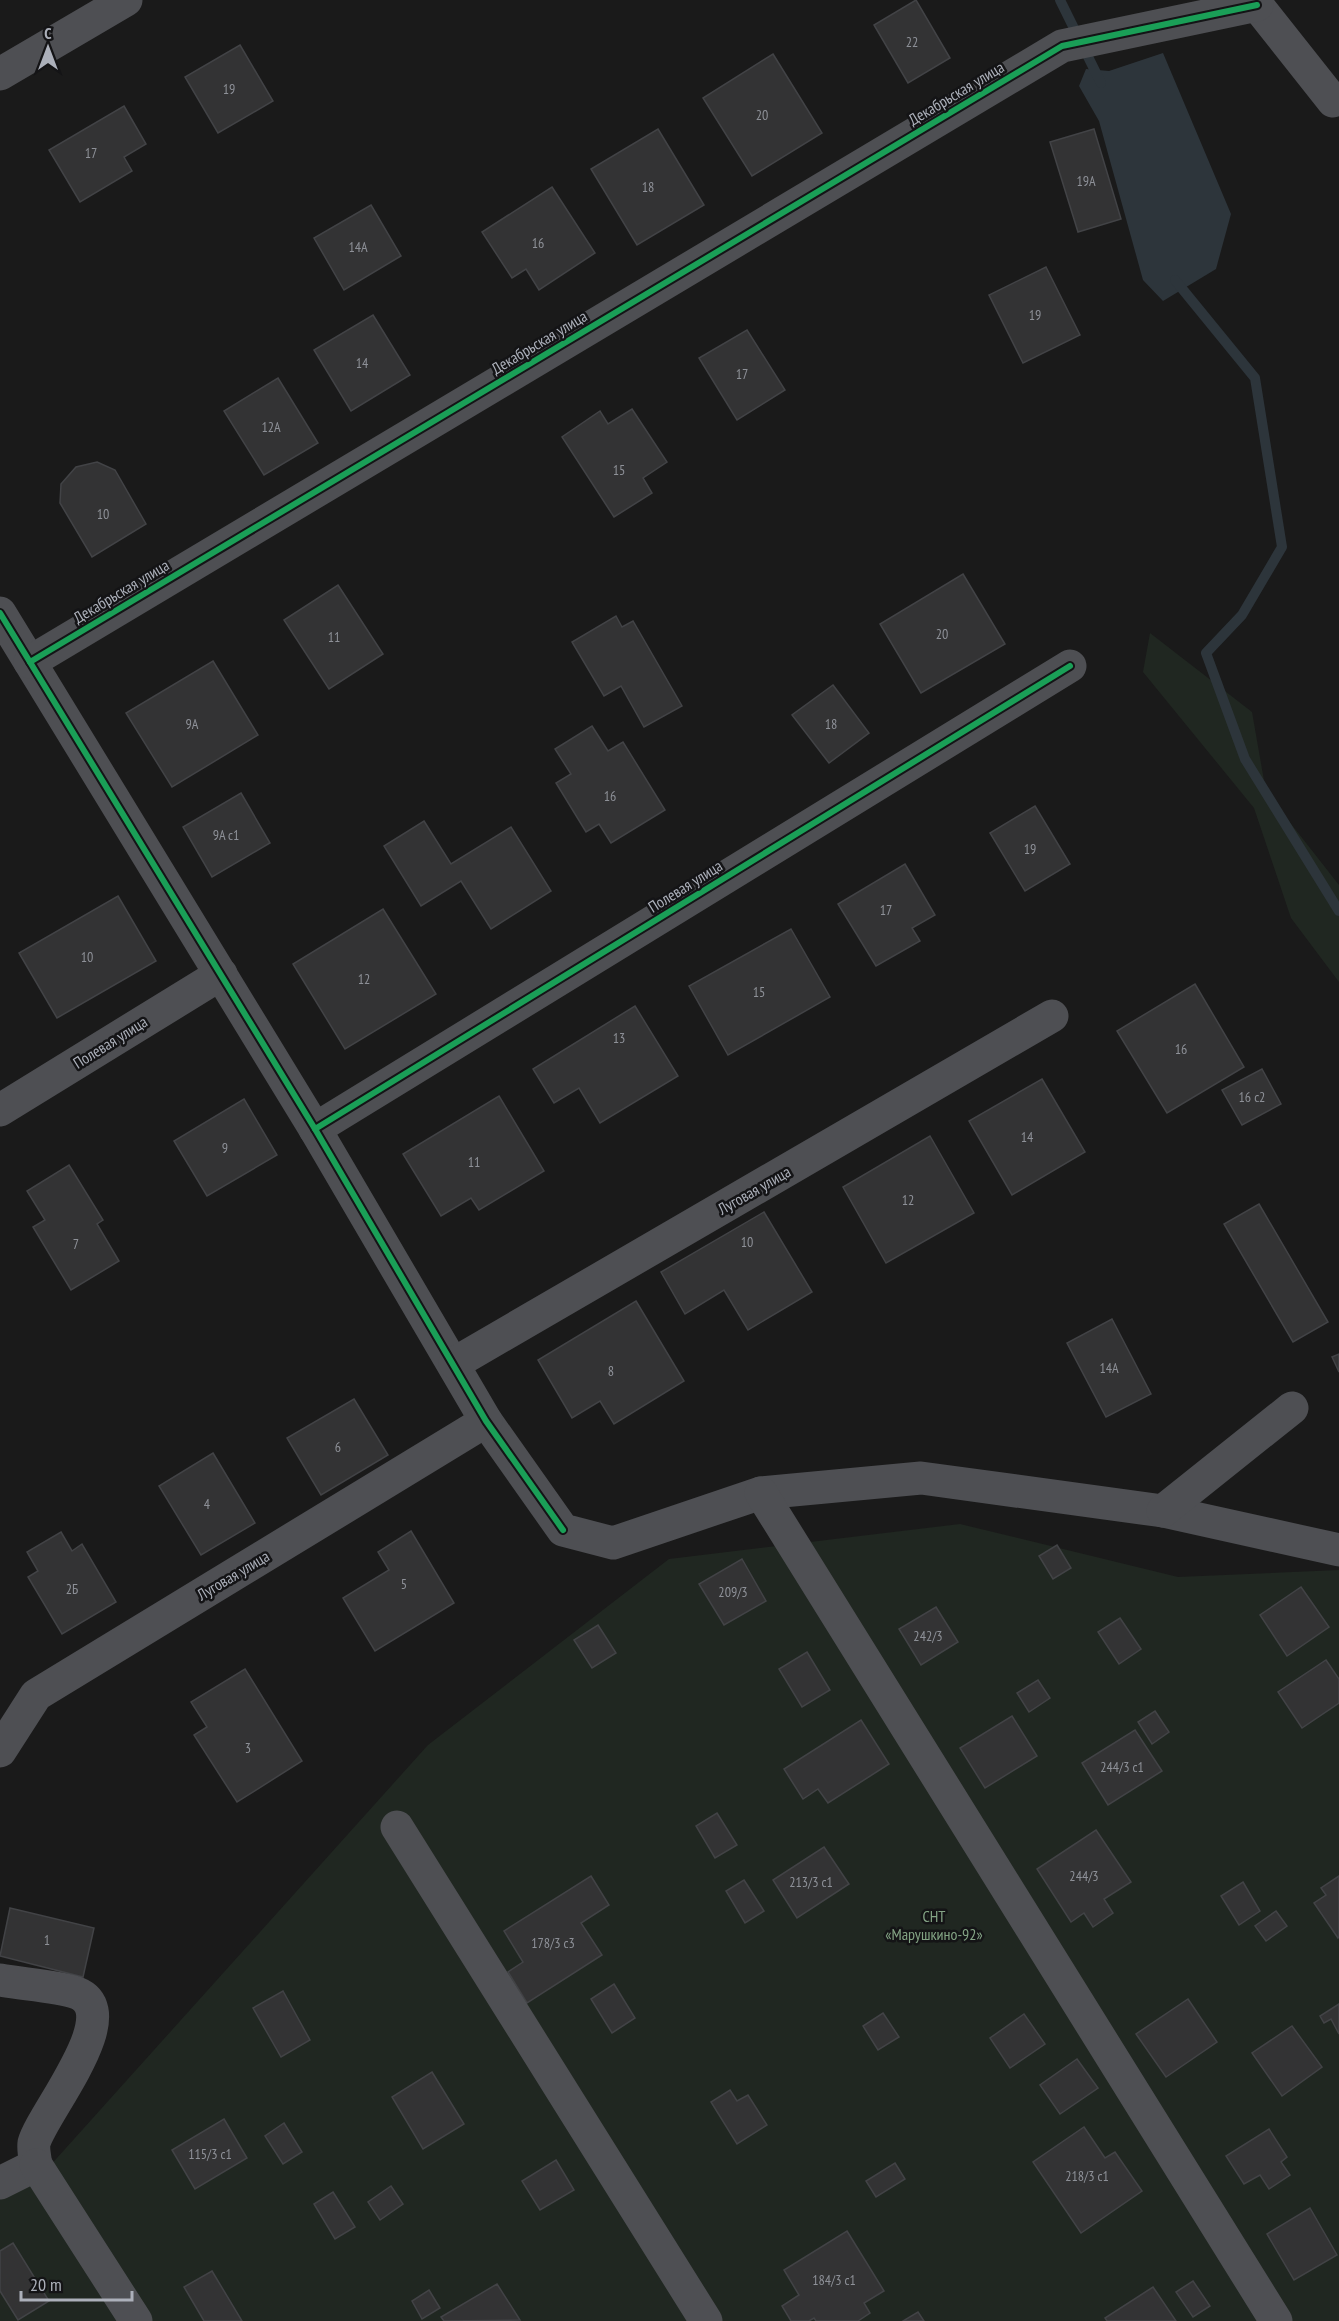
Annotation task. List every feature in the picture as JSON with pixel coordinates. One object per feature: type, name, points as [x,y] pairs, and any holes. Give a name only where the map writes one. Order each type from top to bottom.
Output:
[{"type":"street","points":[[0,74],[126,0]]},
{"type":"street","points":[[1256,2],[1333,101]]},
{"type":"street","name":"Декабрьская улица","points":[[30,662],[1062,46],[1256,2]]},
{"type":"street","points":[[0,613],[315,1129],[455,1364],[486,1421],[563,1530],[613,1543],[761,1493],[921,1478],[1163,1510],[1339,1550]]},
{"type":"street","name":"Полевая улица","points":[[315,1129],[1070,666]]},
{"type":"street","name":"Полевая улица","points":[[0,1110],[220,975]]},
{"type":"street","name":"Луговая улица","points":[[455,1364],[1052,1016]]},
{"type":"street","points":[[1163,1510],[1292,1408]]},
{"type":"street","name":"Луговая улица","points":[[0,1751],[36,1695],[486,1421]]},
{"type":"street","points":[[761,1493],[1276,2321]]},
{"type":"street","points":[[397,1827],[706,2321]]},
{"type":"street","points":[[0,1980],[79,1994],[91,2008],[94,2019],[89,2040],[34,2143],[36,2165],[136,2321]]},
{"type":"street","points":[[0,2183],[36,2165]]},
{"type":"green space","points":[[1150,633],[1252,712],[1266,792],[1339,885],[1339,982],[1291,918],[1254,808],[1143,672]]},
{"type":"green space","name":"СНТ «Марушкино-92»","points":[[960,1524],[1178,1577],[1339,1570],[1339,2321],[0,2321],[0,2193],[48,2168],[428,1745],[669,1559]]},
{"type":"shaded area","points":[[1163,53],[1231,214],[1216,269],[1163,301],[1143,280],[1099,121],[1079,86],[1086,69],[1109,71]]},
{"type":"building","points":[[916,0],[950,58],[908,83],[874,25]]},
{"type":"building","points":[[240,45],[273,101],[218,133],[185,77]]},
{"type":"building","points":[[773,54],[822,133],[752,176],[703,98]]},
{"type":"building","points":[[124,106],[146,144],[124,157],[132,171],[80,202],[49,150]]},
{"type":"building","points":[[658,129],[704,205],[637,245],[591,169]]},
{"type":"building","points":[[1094,129],[1121,219],[1078,232],[1050,142]]},
{"type":"building","points":[[552,187],[595,253],[539,290],[526,269],[512,278],[482,232]]},
{"type":"building","points":[[371,205],[401,256],[344,290],[314,238]]},
{"type":"building","points":[[1046,267],[1080,335],[1023,363],[989,295]]},
{"type":"building","points":[[373,315],[410,375],[351,411],[314,350]]},
{"type":"building","points":[[747,330],[785,390],[737,420],[699,358]]},
{"type":"building","points":[[278,378],[318,443],[264,475],[224,411]]},
{"type":"building","points":[[632,409],[667,462],[643,478],[652,493],[614,517],[562,437],[600,411],[608,424]]},
{"type":"building","points":[[97,462],[115,470],[146,524],[92,557],[60,503],[61,484],[76,467]]},
{"type":"building","points":[[963,574],[1005,644],[921,693],[880,624]]},
{"type":"building","points":[[338,585],[383,654],[329,689],[284,620]]},
{"type":"building","points":[[616,616],[622,627],[633,621],[682,706],[644,727],[621,686],[604,696],[572,642]]},
{"type":"building","points":[[213,661],[258,735],[172,787],[126,713]]},
{"type":"building","points":[[833,685],[869,733],[829,763],[792,715]]},
{"type":"building","points":[[592,726],[608,751],[623,742],[665,810],[611,843],[599,824],[586,832],[556,783],[571,774],[555,749]]},
{"type":"building","points":[[241,793],[270,843],[212,877],[183,827]]},
{"type":"building","points":[[1035,806],[1070,864],[1025,891],[990,833]]},
{"type":"building","points":[[424,821],[451,864],[511,827],[551,891],[491,929],[461,881],[421,906],[384,846]]},
{"type":"building","points":[[905,864],[935,915],[912,928],[920,941],[876,966],[838,904]]},
{"type":"building","points":[[118,896],[156,961],[57,1018],[19,953]]},
{"type":"building","points":[[383,909],[436,994],[345,1049],[293,964]]},
{"type":"building","points":[[791,929],[830,997],[728,1055],[689,986]]},
{"type":"building","points":[[1195,984],[1244,1067],[1167,1113],[1117,1031]]},
{"type":"building","points":[[635,1006],[678,1076],[600,1123],[579,1088],[554,1103],[533,1069]]},
{"type":"building","points":[[1262,1069],[1281,1104],[1242,1125],[1222,1090]]},
{"type":"building","points":[[1042,1079],[1085,1152],[1012,1195],[969,1121]]},
{"type":"building","points":[[499,1096],[544,1171],[479,1210],[471,1198],[441,1216],[403,1154]]},
{"type":"building","points":[[244,1099],[277,1155],[207,1196],[174,1141]]},
{"type":"building","points":[[930,1136],[974,1213],[886,1263],[843,1187]]},
{"type":"building","points":[[69,1165],[103,1220],[97,1224],[119,1261],[71,1290],[33,1227],[45,1220],[27,1191]]},
{"type":"building","points":[[1259,1204],[1328,1322],[1293,1342],[1224,1224]]},
{"type":"building","points":[[764,1212],[812,1292],[748,1330],[724,1290],[685,1314],[661,1272]]},
{"type":"building","points":[[636,1301],[684,1381],[614,1424],[600,1401],[572,1418],[538,1360]]},
{"type":"building","points":[[1112,1319],[1151,1394],[1106,1417],[1067,1343]]},
{"type":"building","points":[[1339,1354],[1339,1372],[1332,1357]]},
{"type":"building","points":[[354,1399],[388,1455],[321,1495],[287,1438]]},
{"type":"building","points":[[213,1453],[255,1523],[201,1555],[159,1486]]},
{"type":"building","points":[[411,1531],[454,1603],[375,1651],[343,1598],[389,1570],[378,1552]]},
{"type":"building","points":[[61,1532],[72,1551],[82,1544],[116,1602],[62,1634],[28,1577],[38,1571],[27,1552]]},
{"type":"building","points":[[1057,1545],[1071,1568],[1053,1579],[1039,1556]]},
{"type":"building","points":[[742,1559],[766,1601],[724,1625],[699,1584]]},
{"type":"building","points":[[1301,1587],[1329,1627],[1287,1656],[1260,1615]]},
{"type":"building","points":[[936,1607],[958,1642],[921,1665],[899,1629]]},
{"type":"building","points":[[1120,1618],[1141,1649],[1119,1664],[1098,1632]]},
{"type":"building","points":[[598,1625],[616,1653],[592,1668],[574,1640]]},
{"type":"building","points":[[807,1652],[830,1690],[802,1707],[779,1669]]},
{"type":"building","points":[[1326,1660],[1339,1679],[1339,1703],[1302,1728],[1278,1692]]},
{"type":"building","points":[[245,1669],[302,1761],[237,1802],[194,1735],[207,1727],[191,1702]]},
{"type":"building","points":[[1038,1680],[1050,1698],[1029,1712],[1017,1693]]},
{"type":"building","points":[[1155,1711],[1169,1732],[1152,1744],[1138,1722]]},
{"type":"building","points":[[1012,1716],[1037,1756],[985,1788],[960,1748]]},
{"type":"building","points":[[861,1720],[889,1764],[828,1803],[818,1789],[803,1799],[784,1769]]},
{"type":"building","points":[[1135,1730],[1162,1771],[1108,1805],[1082,1763]]},
{"type":"building","points":[[717,1813],[737,1845],[715,1858],[696,1826]]},
{"type":"building","points":[[1096,1830],[1131,1882],[1104,1899],[1113,1913],[1093,1927],[1084,1913],[1071,1922],[1037,1869]]},
{"type":"building","points":[[824,1847],[849,1884],[797,1918],[773,1880]]},
{"type":"building","points":[[591,1876],[609,1905],[581,1923],[602,1955],[527,2003],[508,1972],[523,1962],[504,1931]]},
{"type":"building","points":[[1339,1876],[1338,1938],[1314,1903],[1326,1895],[1321,1888]]},
{"type":"building","points":[[744,1880],[764,1911],[745,1923],[726,1891]]},
{"type":"building","points":[[1243,1882],[1260,1911],[1239,1925],[1221,1896]]},
{"type":"building","points":[[10,1908],[94,1928],[83,1977],[0,1956]]},
{"type":"building","points":[[1276,1911],[1287,1926],[1266,1941],[1255,1926]]},
{"type":"building","points":[[614,1984],[635,2018],[612,2033],[591,1999]]},
{"type":"building","points":[[283,1991],[310,2040],[281,2057],[253,2008]]},
{"type":"building","points":[[1188,1999],[1217,2042],[1166,2077],[1136,2034]]},
{"type":"building","points":[[1339,2004],[1339,2034],[1331,2019],[1324,2023],[1320,2016]]},
{"type":"building","points":[[883,2013],[899,2037],[878,2050],[863,2026]]},
{"type":"building","points":[[1024,2014],[1045,2044],[1010,2068],[990,2038]]},
{"type":"building","points":[[1292,2026],[1322,2067],[1282,2096],[1252,2053]]},
{"type":"building","points":[[1077,2059],[1098,2088],[1060,2114],[1040,2085]]},
{"type":"building","points":[[432,2072],[464,2124],[423,2149],[392,2097]]},
{"type":"building","points":[[730,2090],[737,2101],[748,2095],[767,2125],[737,2144],[711,2102]]},
{"type":"building","points":[[224,2119],[247,2158],[195,2189],[172,2150]]},
{"type":"building","points":[[284,2123],[302,2152],[283,2164],[265,2136]]},
{"type":"building","points":[[1084,2127],[1105,2158],[1115,2152],[1142,2191],[1081,2233],[1033,2162]]},
{"type":"building","points":[[1269,2129],[1287,2157],[1281,2162],[1290,2175],[1269,2189],[1260,2175],[1244,2184],[1226,2156]]},
{"type":"building","points":[[556,2160],[574,2190],[540,2210],[522,2181]]},
{"type":"building","points":[[895,2163],[905,2179],[876,2197],[866,2181]]},
{"type":"building","points":[[391,2186],[403,2204],[380,2220],[368,2202]]},
{"type":"building","points":[[333,2192],[355,2227],[335,2239],[314,2204]]},
{"type":"building","points":[[1310,2208],[1337,2255],[1294,2280],[1267,2234]]},
{"type":"building","points":[[847,2231],[884,2291],[864,2303],[870,2313],[858,2321],[816,2321],[814,2318],[809,2321],[791,2321],[782,2306],[799,2295],[784,2270]]},
{"type":"building","points":[[13,2243],[49,2301],[18,2320],[0,2291],[0,2251]]},
{"type":"building","points":[[212,2271],[242,2321],[204,2321],[184,2287]]},
{"type":"building","points":[[1193,2281],[1210,2306],[1193,2317],[1176,2292]]},
{"type":"building","points":[[497,2284],[520,2320],[444,2321],[441,2317]]},
{"type":"building","points":[[1153,2287],[1176,2321],[1107,2321],[1105,2318]]},
{"type":"building","points":[[429,2290],[440,2308],[422,2319],[412,2301]]},
{"type":"building","points":[[918,2312],[924,2321],[903,2321]]},
{"type":"waterway","points":[[1060,0],[1101,83]]},
{"type":"waterway","points":[[1175,280],[1255,378],[1282,547],[1242,615],[1206,653],[1245,759],[1339,911]]},
{"type":"cycle path","points":[[30,662],[1062,46],[1257,5]]},
{"type":"cycle path","points":[[0,613],[315,1129],[486,1421],[563,1530]]},
{"type":"cycle path","points":[[315,1129],[1070,666]]}]
